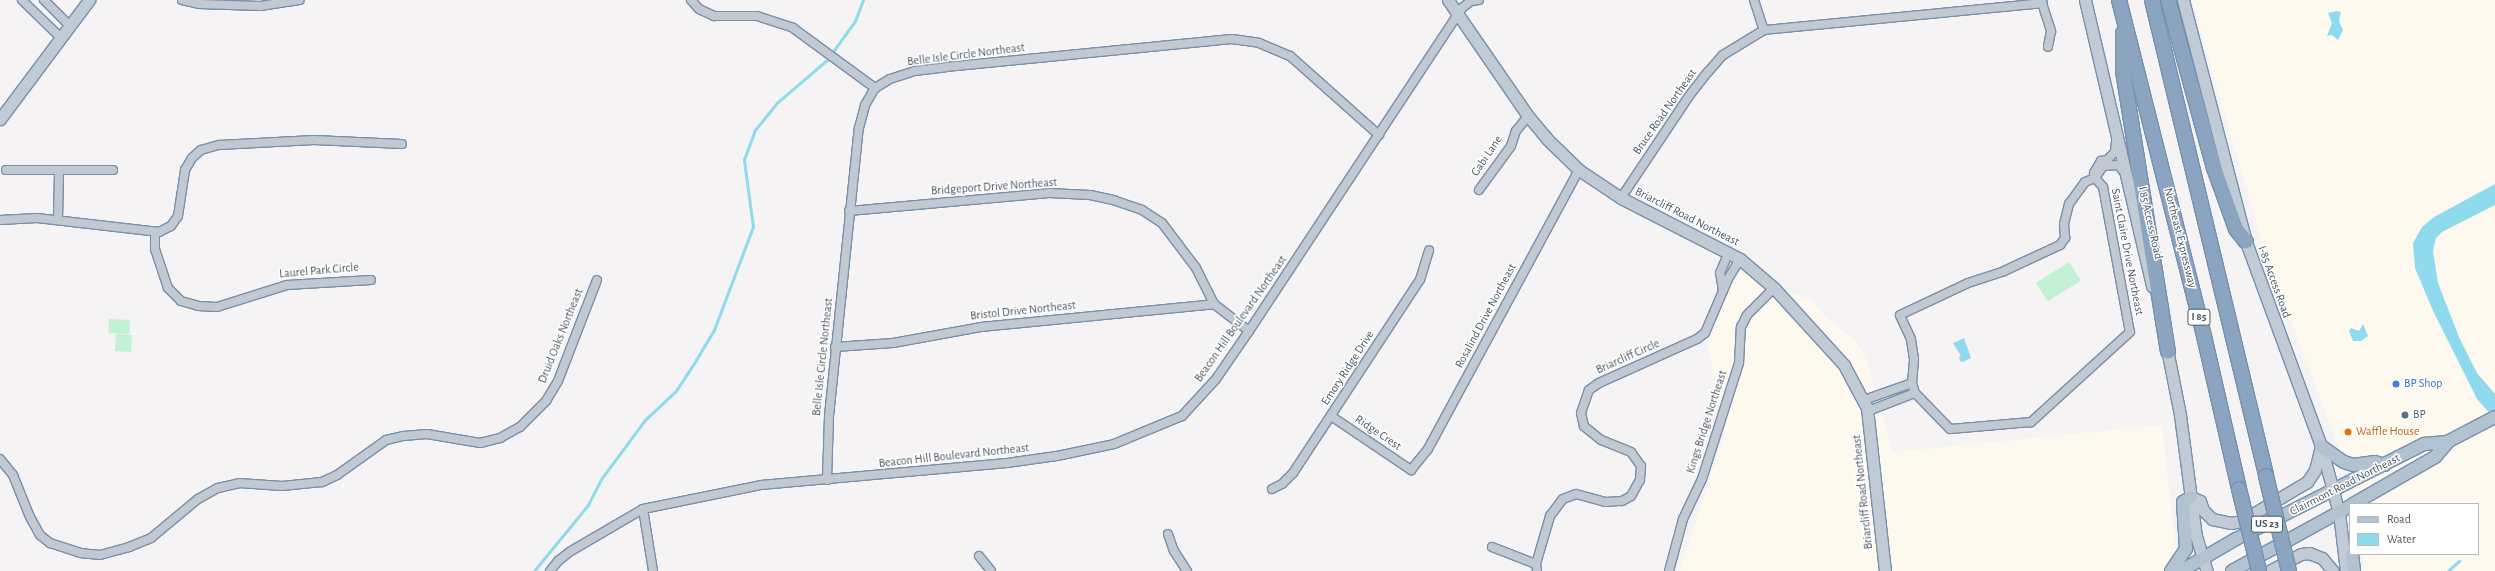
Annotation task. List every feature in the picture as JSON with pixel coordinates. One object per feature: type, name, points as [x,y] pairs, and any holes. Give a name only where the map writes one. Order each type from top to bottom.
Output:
[{"type":"highway","name":"I 85","points":[[2152,0],[2289,571]]},
{"type":"highway","points":[[2168,0],[2214,168],[2236,229],[2246,242]]},
{"type":"highway","points":[[2121,6],[2123,70],[2168,351]]},
{"type":"highway","name":"Northeast Expressway","points":[[2121,6],[2204,336],[2259,571]]},
{"type":"main road","points":[[0,119],[89,0]]},
{"type":"main road","name":"Briarcliff Road Northeast","points":[[1448,0],[1528,116],[1547,140],[1579,170],[1621,198],[1729,252],[1740,259],[1774,288],[1844,365],[1864,400],[1868,411],[1885,571]]},
{"type":"main road","name":"I 85 Access Road","points":[[2085,0],[2110,100],[2168,351]]},
{"type":"main road","name":"I-85 Access Road","points":[[2183,0],[2246,242],[2321,446],[2339,513],[2346,571]]},
{"type":"main road","points":[[2168,351],[2196,536],[2207,571]]},
{"type":"main road","name":"Clairmont Road Northeast","points":[[2181,571],[2203,558],[2424,444],[2449,441],[2495,417]]},
{"type":"main road","name":"Clairmont Road Northeast","points":[[2355,503],[2376,489],[2435,457],[2449,441]]},
{"type":"main road","points":[[2191,497],[2200,501],[2203,510],[2212,519],[2231,523],[2241,521],[2307,482],[2315,470],[2321,446],[2344,462],[2353,465],[2375,462],[2385,464]]},
{"type":"main road","points":[[2365,503],[2376,489]]},
{"type":"main road","points":[[2171,571],[2186,549],[2183,502],[2191,497]]},
{"type":"main road","name":"Clairmont Road Northeast","points":[[2232,571],[2349,507]]},
{"type":"main road","points":[[2269,571],[2301,554],[2309,553],[2322,558],[2332,571]]},
{"type":"main road","points":[[2352,555],[2354,571]]},
{"type":"street","points":[[22,0],[61,38]]},
{"type":"street","points":[[44,0],[70,26]]},
{"type":"street","points":[[182,0],[199,4],[260,6],[300,0]]},
{"type":"street","points":[[691,0],[699,8],[714,16],[757,16],[793,28],[875,88]]},
{"type":"street","name":"Beacon Hill Boulevard Northeast","points":[[550,571],[558,561],[643,509],[761,485],[1007,463],[1114,444],[1182,416],[1216,379],[1459,14],[1467,4],[1479,0]]},
{"type":"street","points":[[1754,0],[1764,30]]},
{"type":"street","points":[[2042,2],[2051,31],[2048,47]]},
{"type":"street","name":"Bruce Road Northeast","points":[[1621,198],[1689,96],[1708,72],[1723,55],[1764,30],[2042,2]]},
{"type":"street","name":"Belle Isle Circle Northeast","points":[[827,480],[829,416],[835,347],[859,128],[865,105],[875,88],[890,79],[915,71],[1232,39],[1259,43],[1290,56],[1379,135]]},
{"type":"street","name":"Gabi Lane","points":[[1478,190],[1511,146],[1516,131],[1528,116]]},
{"type":"street","name":"Saint Claire Drive Northeast","points":[[2108,162],[2115,152],[2118,135]]},
{"type":"street","points":[[0,220],[58,220],[155,232],[171,226],[178,216],[185,170],[192,158],[201,150],[219,145],[314,140],[402,144]]},
{"type":"street","name":"Saint Claire Drive Northeast","points":[[2095,178],[2085,182],[2070,204],[2064,224],[2065,238],[2060,245],[2004,272],[1968,283],[1900,315],[1911,339],[1914,359],[1912,383],[1915,393],[1950,429],[2031,422],[2130,332],[2103,187],[2095,178],[2094,173],[2101,161],[2118,165],[2126,174]]},
{"type":"street","points":[[6,170],[59,172],[113,170]]},
{"type":"street","name":"Rosalind Drive Northeast","points":[[1412,470],[1428,449],[1579,170]]},
{"type":"street","points":[[58,220],[59,172]]},
{"type":"street","name":"Bridgeport Drive Northeast","points":[[849,211],[1049,192],[1090,195],[1113,200],[1142,210],[1162,223],[1196,268],[1214,304],[1249,331]]},
{"type":"street","name":"Laurel Park Circle","points":[[155,232],[155,249],[168,288],[181,301],[198,306],[217,307],[287,285],[371,280]]},
{"type":"street","name":"Emory Ridge Drive","points":[[1272,489],[1282,484],[1293,473],[1331,416],[1420,280],[1429,250]]},
{"type":"street","name":"Briarcliff Circle","points":[[1723,292],[1720,273],[1729,252]]},
{"type":"street","name":"Briarcliff Circle","points":[[1537,568],[1550,516],[1563,499],[1576,494],[1606,502],[1622,501],[1632,496],[1640,480],[1641,466],[1631,452],[1601,440],[1584,426],[1581,413],[1590,390],[1599,383],[1697,339],[1705,333],[1723,292],[1740,259]]},
{"type":"street","name":"Druid Oaks Northeast","points":[[0,459],[13,475],[30,517],[40,535],[50,543],[80,553],[100,555],[129,548],[151,538],[198,499],[218,488],[238,483],[282,486],[322,482],[338,475],[386,440],[403,436],[427,434],[480,443],[500,438],[533,416],[558,381],[597,280]]},
{"type":"street","name":"Kings Bridge Northeast","points":[[1669,571],[1683,519],[1702,479],[1739,363],[1741,327],[1748,315],[1774,288]]},
{"type":"street","name":"Bristol Drive Northeast","points":[[835,347],[893,343],[981,327],[1214,304]]},
{"type":"street","points":[[1864,400],[1912,383]]},
{"type":"street","points":[[1895,389],[1898,399]]},
{"type":"street","points":[[1868,411],[1915,393]]},
{"type":"street","name":"Ridge Crest","points":[[1331,416],[1412,470]]},
{"type":"street","points":[[643,509],[653,571]]},
{"type":"street","points":[[1168,534],[1174,551],[1187,571]]},
{"type":"street","points":[[1492,547],[1537,568]]},
{"type":"street","points":[[979,556],[991,571]]},
{"type":"shaded area","points":[[2192,0],[2495,0],[2495,571],[2364,571],[2362,555],[2479,555],[2479,503],[2357,503],[2356,494],[2263,247]]},
{"type":"shaded area","points":[[1732,269],[1813,301],[1824,316],[1857,342],[1866,358],[1893,452],[2162,425],[2178,571],[1680,571],[1725,432],[1705,333]]},
{"type":"green space","points":[[2069,262],[2081,281],[2048,301],[2036,283]]},
{"type":"green space","points":[[109,319],[130,320],[129,334],[108,333]]},
{"type":"green space","points":[[116,334],[132,335],[131,352],[115,351]]},
{"type":"water","points":[[2337,11],[2341,12],[2339,21],[2343,30],[2338,40],[2332,35],[2327,36],[2332,23],[2328,13]]},
{"type":"water","points":[[2495,184],[2495,205],[2442,232],[2436,238],[2433,251],[2438,283],[2459,337],[2477,373],[2495,394],[2495,419],[2477,399],[2433,311],[2415,268],[2413,243],[2422,227],[2434,217]]},
{"type":"water","points":[[2363,324],[2368,336],[2361,341],[2353,341],[2349,331],[2351,328],[2359,331]]},
{"type":"water","points":[[1964,338],[1971,358],[1963,362],[1960,361],[1959,357],[1961,356],[1953,343]]},
{"type":"waterway","points":[[534,571],[588,505],[602,478],[645,420],[676,391],[714,330],[753,227],[744,160],[755,130],[778,102],[827,60],[855,21],[863,0]]},
{"type":"waterway","points":[[2448,571],[2459,561]]},
{"type":"place","name":"BP Shop","points":[[2396,384]]},
{"type":"place","name":"BP","points":[[2405,415]]},
{"type":"place","name":"Waffle House","points":[[2348,432]]}]
